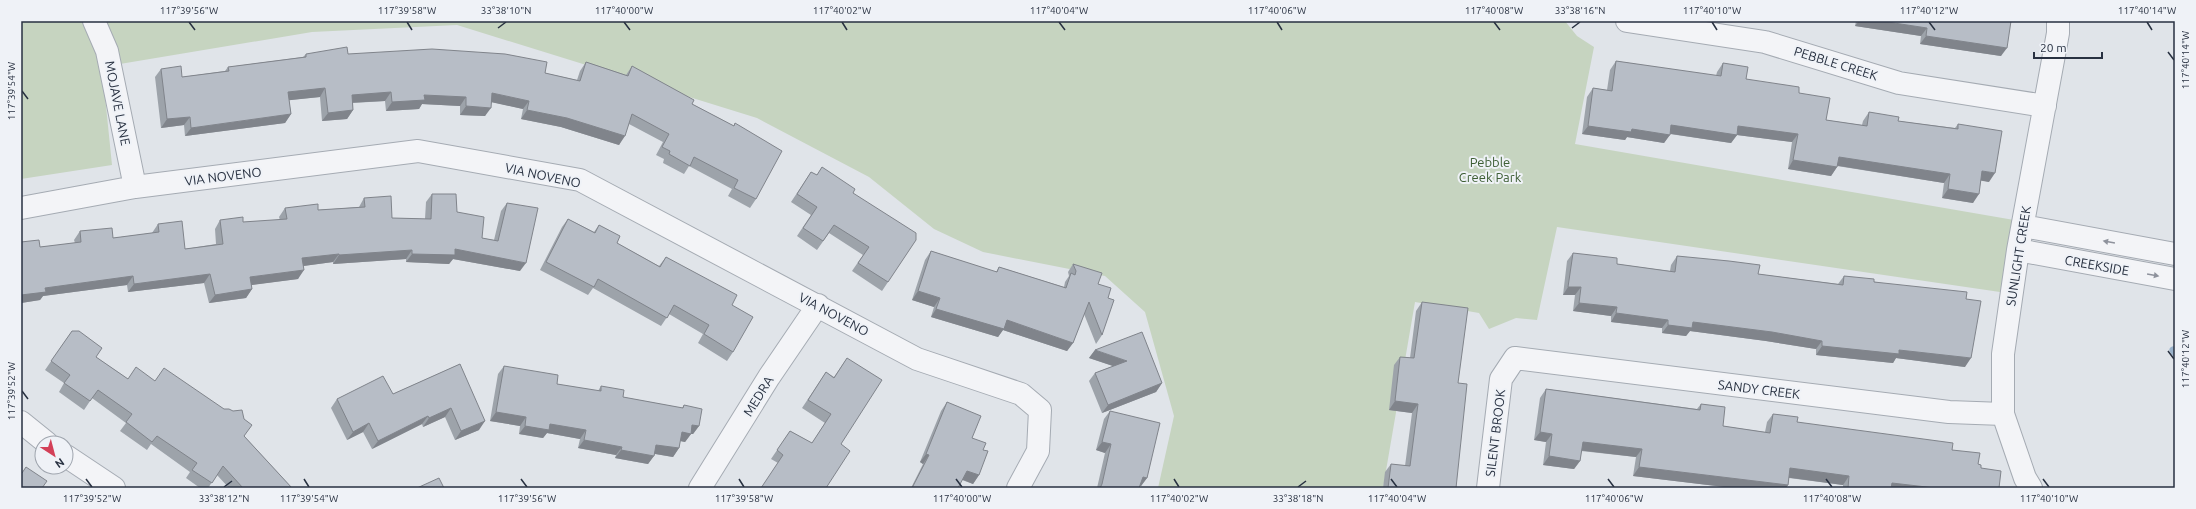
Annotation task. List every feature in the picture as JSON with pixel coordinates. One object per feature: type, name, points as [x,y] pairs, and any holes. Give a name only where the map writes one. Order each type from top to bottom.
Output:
[{"type":"street","name":"MOJAVE LANE","points":[[94,21],[107,51],[135,187]]},
{"type":"street","name":"PEBBLE CREEK","points":[[1627,21],[1765,42],[1899,83],[2045,106]]},
{"type":"street","name":"SUNLIGHT CREEK","points":[[2031,488],[2024,478],[2003,414],[2003,354],[2018,250],[2058,32],[2058,21]]},
{"type":"street","name":"VIA NOVENO","points":[[21,208],[135,187],[418,151],[580,180],[818,305],[917,359],[1021,394],[1040,410],[1038,451],[1018,488]]},
{"type":"street","name":"CREEKSIDE","points":[[2022,226],[2175,254]]},
{"type":"street","name":"CREEKSIDE","points":[[2018,250],[2175,279]]},
{"type":"street","name":"MEDRA","points":[[700,488],[769,377],[818,305]]},
{"type":"street","name":"SANDY CREEK","points":[[1515,358],[1949,412],[2003,414]]},
{"type":"street","name":"SILENT BROOK","points":[[1488,488],[1501,378],[1515,358]]},
{"type":"street","points":[[21,422],[37,435]]},
{"type":"street","points":[[74,461],[114,488]]},
{"type":"green space","name":"Pebble Creek Park","points":[[21,21],[1565,21],[1577,36],[1594,47],[1575,144],[2014,220],[2000,292],[1557,227],[1537,320],[1516,318],[1489,329],[1479,313],[1415,302],[1383,488],[1158,488],[1174,416],[1145,312],[1105,276],[983,252],[934,229],[869,177],[757,118],[457,25],[312,32],[102,67],[112,165],[21,179]]},
{"type":"building","points":[[1881,21],[2011,21],[2007,48],[1926,36],[1927,28]]},
{"type":"building","points":[[347,47],[348,54],[432,49],[505,54],[547,62],[545,73],[580,81],[586,62],[628,76],[632,66],[694,100],[692,104],[734,126],[735,123],[782,151],[756,199],[734,188],[738,180],[694,157],[690,166],[669,154],[670,151],[662,147],[669,134],[632,114],[625,136],[567,118],[527,110],[529,101],[492,93],[491,108],[466,106],[466,97],[424,95],[425,100],[392,102],[391,92],[352,95],[353,110],[328,113],[325,88],[288,92],[291,114],[191,128],[190,117],[167,119],[161,69],[181,66],[182,77],[229,71],[228,67],[306,57],[306,54]]},
{"type":"building","points":[[1616,61],[1721,76],[1723,63],[1748,67],[1746,79],[1799,87],[1799,93],[1830,98],[1826,120],[1867,126],[1869,112],[1899,117],[1898,121],[1958,129],[1958,124],[2002,131],[1995,173],[1982,171],[1979,194],[1948,189],[1950,174],[1839,157],[1837,167],[1793,160],[1798,134],[1738,126],[1737,135],[1671,125],[1670,135],[1632,129],[1631,132],[1588,126],[1593,88],[1612,91]]},
{"type":"building","points":[[822,167],[855,189],[853,193],[916,233],[916,240],[888,282],[858,263],[869,247],[834,225],[823,241],[803,228],[817,207],[797,194],[811,172],[817,175]]},
{"type":"building","points":[[432,194],[456,194],[457,212],[484,217],[482,238],[498,241],[507,203],[538,208],[526,263],[455,249],[455,255],[412,254],[412,250],[339,254],[302,258],[304,270],[250,277],[252,289],[215,295],[210,274],[134,284],[133,276],[45,288],[46,292],[21,295],[21,242],[39,240],[40,247],[81,242],[80,231],[112,228],[113,238],[159,232],[158,224],[182,221],[185,249],[223,244],[220,220],[243,217],[243,222],[287,219],[285,208],[318,204],[318,210],[365,207],[364,198],[391,196],[392,218],[431,219]]},
{"type":"building","points":[[568,219],[595,233],[599,225],[620,236],[617,243],[660,267],[666,257],[737,295],[732,305],[753,317],[733,352],[704,334],[709,325],[674,305],[667,318],[598,279],[594,287],[546,262]]},
{"type":"building","points":[[931,251],[997,272],[999,267],[1066,288],[1071,273],[1075,275],[1076,271],[1073,264],[1102,273],[1098,284],[1111,288],[1108,298],[1114,300],[1102,335],[1089,302],[1073,343],[1007,320],[1004,329],[936,309],[940,298],[918,291]]},
{"type":"building","points":[[1573,253],[1617,258],[1617,264],[1675,272],[1677,256],[1760,265],[1758,274],[1843,285],[1844,276],[1874,279],[1874,282],[1967,292],[1966,299],[1981,301],[1971,358],[1899,350],[1899,354],[1822,346],[1822,341],[1772,332],[1693,322],[1692,328],[1668,325],[1668,320],[1616,313],[1617,307],[1579,303],[1581,287],[1568,287]]},
{"type":"building","points":[[1422,302],[1468,308],[1458,383],[1467,384],[1456,488],[1388,488],[1391,464],[1410,466],[1418,404],[1395,401],[1400,357],[1414,358]]},
{"type":"building","points":[[72,331],[79,331],[102,348],[96,357],[128,379],[136,367],[155,381],[164,368],[224,409],[233,411],[242,410],[244,419],[252,425],[244,436],[292,488],[243,488],[223,466],[212,483],[192,470],[197,463],[157,436],[152,442],[126,422],[132,414],[98,390],[90,401],[64,383],[70,375],[51,361]]},
{"type":"building","points":[[1142,332],[1162,383],[1108,405],[1095,373],[1127,361],[1095,350]]},
{"type":"building","points":[[847,358],[882,380],[841,444],[850,451],[826,488],[761,488],[783,455],[777,450],[790,431],[812,443],[831,414],[808,400],[826,372],[834,378]]},
{"type":"building","points":[[460,364],[485,421],[461,431],[451,408],[429,418],[428,416],[378,441],[369,423],[353,432],[337,399],[383,376],[393,394]]},
{"type":"building","points":[[504,366],[558,375],[557,384],[601,391],[601,386],[624,390],[623,397],[683,408],[684,405],[702,409],[699,426],[692,425],[691,434],[682,432],[679,448],[656,445],[654,456],[621,450],[622,447],[584,440],[586,430],[550,424],[549,430],[525,426],[526,417],[496,412]]},
{"type":"building","points":[[1546,389],[1700,410],[1701,404],[1725,407],[1723,426],[1770,433],[1773,414],[1798,417],[1797,422],[1953,443],[1952,450],[1980,453],[1978,464],[1981,465],[1981,468],[2001,471],[1999,488],[1935,488],[1892,483],[1891,488],[1848,488],[1849,476],[1790,468],[1788,485],[1639,467],[1642,449],[1583,442],[1580,461],[1549,456],[1552,434],[1540,432]]},
{"type":"building","points":[[947,402],[981,416],[972,438],[986,443],[983,450],[988,451],[979,475],[967,471],[958,488],[912,488],[929,455],[926,454]]},
{"type":"building","points":[[1110,411],[1160,423],[1147,478],[1143,477],[1139,488],[1100,488],[1111,444],[1102,442]]},
{"type":"building","points":[[26,467],[34,472],[34,475],[38,475],[47,481],[42,488],[21,488],[21,472],[22,473]]},
{"type":"building","points":[[439,478],[444,488],[417,488]]}]
